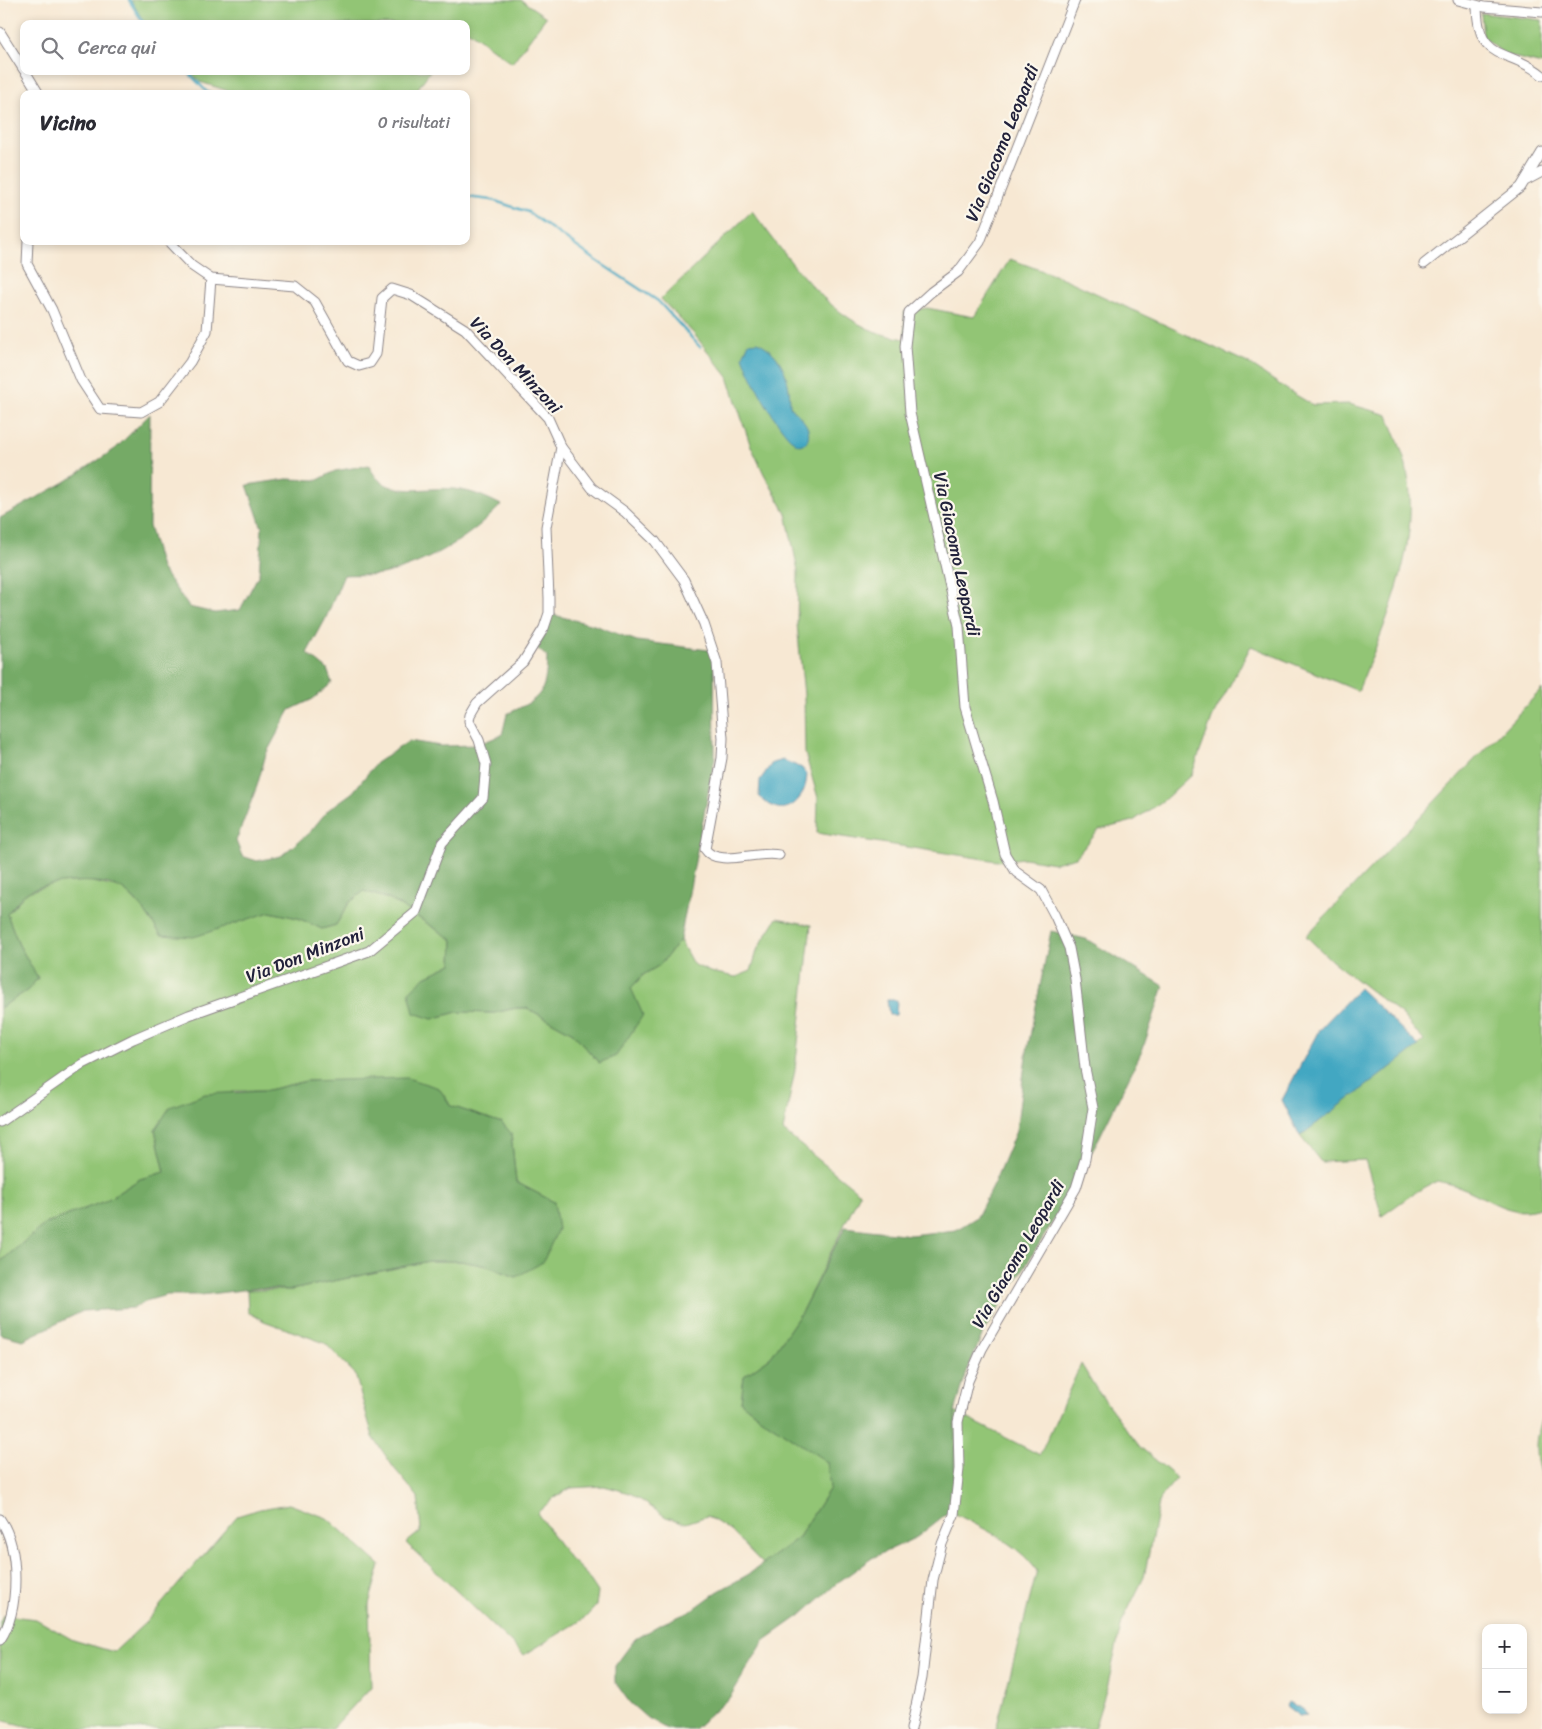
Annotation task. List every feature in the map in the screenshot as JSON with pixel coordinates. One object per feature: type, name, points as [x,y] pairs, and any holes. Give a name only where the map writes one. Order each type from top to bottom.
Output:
[{"type":"street","name":"Via Giacomo Leopardi","points":[[912,1729],[922,1678],[933,1580],[942,1544],[954,1515],[959,1469],[958,1422],[968,1381],[982,1349],[1076,1188],[1085,1159],[1094,1108],[1085,1068],[1075,979],[1069,948],[1056,916],[1041,890],[1016,872],[1005,854],[993,801],[965,707],[959,626],[910,413],[905,346],[909,312],[931,292],[958,272],[980,242],[1075,0]]},
{"type":"street","points":[[1458,0],[1478,6],[1542,12]]},
{"type":"street","points":[[1478,6],[1480,34],[1491,48],[1509,59],[1529,64],[1542,75]]},
{"type":"street","points":[[0,32],[20,64]]},
{"type":"street","points":[[27,75],[36,90]]},
{"type":"street","points":[[1424,264],[1521,187],[1542,152]]},
{"type":"street","points":[[1525,181],[1542,172]]},
{"type":"street","points":[[28,245],[27,264],[52,310],[81,380],[100,408],[141,412],[158,402],[190,362],[207,331],[211,280],[192,266],[172,245]]},
{"type":"street","name":"Via Don Minzoni","points":[[0,1122],[83,1064],[189,1015],[369,951],[416,912],[442,843],[483,798],[486,764],[479,740],[469,721],[470,715],[477,703],[523,662],[544,628],[549,613],[546,527],[561,447],[548,418],[466,329],[411,295],[392,289],[382,298],[376,354],[370,362],[359,366],[348,361],[314,302],[295,286],[211,280]]},
{"type":"street","points":[[561,447],[592,488],[625,512],[655,541],[684,580],[707,632],[717,663],[723,738],[722,758],[706,849],[715,857],[724,859],[735,859],[758,853],[779,855]]},
{"type":"street","points":[[0,1519],[8,1530],[16,1584],[7,1630],[0,1640]]},
{"type":"green space","points":[[131,0],[521,0],[546,17],[512,63],[470,32],[470,20],[143,20]]},
{"type":"green space","points":[[1481,13],[1542,20],[1542,64],[1505,55],[1483,37]]},
{"type":"green space","points":[[194,75],[427,75],[417,90],[225,90],[200,82]]},
{"type":"green space","points":[[752,211],[793,264],[824,298],[859,324],[882,334],[905,339],[904,312],[927,308],[974,317],[1010,259],[1065,279],[1248,363],[1313,405],[1349,404],[1388,415],[1406,466],[1410,495],[1410,524],[1406,553],[1399,581],[1380,637],[1358,691],[1251,646],[1213,716],[1192,774],[1164,800],[1133,821],[1099,830],[1076,857],[1054,863],[1024,858],[997,861],[817,833],[818,798],[805,753],[804,695],[797,624],[798,571],[786,513],[750,444],[728,377],[694,334],[661,299]]},
{"type":"green space","points":[[150,414],[149,526],[161,568],[189,607],[215,613],[240,610],[259,574],[262,528],[247,485],[287,479],[318,480],[335,471],[369,465],[375,476],[384,484],[394,488],[461,490],[490,499],[501,505],[477,528],[463,538],[419,562],[382,574],[344,575],[325,620],[307,653],[327,669],[332,683],[313,699],[290,710],[266,754],[257,786],[236,841],[242,856],[257,861],[281,856],[310,832],[328,810],[353,792],[376,763],[409,741],[441,746],[476,745],[502,735],[507,714],[534,699],[543,688],[547,657],[534,645],[550,614],[594,625],[637,641],[709,650],[714,662],[715,757],[680,940],[660,965],[643,975],[631,988],[643,1015],[616,1056],[599,1063],[573,1033],[527,1008],[516,1008],[494,1013],[457,1012],[432,1019],[414,1013],[409,992],[425,977],[452,964],[453,940],[391,900],[364,891],[349,903],[336,925],[322,929],[298,918],[270,912],[194,937],[161,935],[135,900],[116,886],[105,883],[77,882],[37,888],[25,894],[7,914],[19,945],[38,978],[28,990],[0,1008],[0,518],[65,482],[115,449]]},
{"type":"green space","points":[[1542,689],[1542,1207],[1520,1211],[1510,1209],[1457,1186],[1437,1181],[1414,1193],[1382,1216],[1365,1160],[1321,1162],[1300,1136],[1424,1041],[1402,1015],[1332,961],[1306,936]]},
{"type":"green space","points":[[89,881],[124,889],[143,909],[161,935],[234,922],[270,912],[298,918],[322,929],[336,925],[349,903],[364,891],[391,900],[453,940],[452,964],[425,977],[432,1019],[457,1012],[494,1013],[516,1008],[527,1008],[573,1033],[599,1063],[631,988],[643,975],[660,965],[680,940],[693,964],[710,972],[736,977],[751,971],[758,948],[777,918],[811,925],[795,1070],[783,1131],[860,1193],[801,1313],[771,1357],[744,1376],[741,1402],[760,1417],[828,1462],[830,1488],[799,1537],[763,1564],[731,1531],[707,1516],[686,1523],[666,1517],[630,1493],[604,1486],[571,1488],[555,1497],[537,1513],[569,1558],[586,1574],[598,1592],[596,1606],[585,1618],[524,1655],[406,1543],[421,1531],[418,1497],[394,1468],[373,1437],[355,1374],[325,1343],[264,1321],[248,1312],[247,1290],[291,1290],[429,1261],[461,1261],[487,1266],[516,1277],[554,1202],[516,1182],[511,1134],[502,1123],[451,1106],[438,1088],[370,1080],[306,1081],[264,1091],[235,1091],[155,1130],[165,1172],[140,1179],[105,1201],[45,1224],[0,1262],[0,1008],[28,990],[38,978],[19,945],[7,914],[27,892],[56,883]]},
{"type":"green space","points":[[1051,931],[1086,939],[1164,986],[1142,1051],[1099,1138],[1048,1230],[983,1333],[966,1374],[955,1412],[954,1486],[950,1511],[917,1537],[872,1558],[837,1583],[805,1612],[764,1641],[730,1697],[694,1729],[667,1729],[647,1718],[630,1703],[615,1682],[615,1666],[635,1639],[659,1625],[691,1611],[717,1592],[749,1574],[799,1537],[830,1488],[827,1462],[741,1402],[744,1376],[771,1357],[801,1313],[845,1227],[910,1235],[956,1230],[977,1217],[1016,1131],[1026,1056]]},
{"type":"green space","points":[[407,1078],[439,1088],[451,1106],[502,1123],[511,1133],[516,1182],[554,1202],[558,1229],[543,1262],[516,1277],[487,1266],[461,1261],[429,1261],[291,1290],[259,1288],[201,1295],[167,1295],[149,1300],[133,1308],[83,1311],[23,1340],[0,1334],[0,1262],[45,1224],[105,1201],[140,1179],[165,1172],[155,1130],[170,1107],[205,1094],[264,1091],[306,1081]]},
{"type":"green space","points":[[1081,1364],[1097,1390],[1140,1447],[1177,1478],[1160,1498],[1144,1577],[1122,1622],[1108,1684],[1094,1729],[996,1729],[1037,1571],[1029,1561],[1009,1544],[950,1511],[954,1486],[955,1412],[1040,1455]]},
{"type":"green space","points":[[1542,1417],[1542,1479],[1536,1448]]},
{"type":"green space","points":[[289,1504],[327,1518],[380,1565],[369,1604],[371,1687],[332,1729],[39,1729],[0,1720],[0,1622],[3,1615],[36,1619],[73,1640],[114,1652],[146,1622],[237,1516],[260,1509]]},
{"type":"water","points":[[758,342],[774,354],[783,369],[789,386],[790,406],[805,423],[809,432],[806,443],[799,445],[784,431],[766,405],[746,365],[743,356],[749,343]]},
{"type":"water","points":[[783,760],[802,768],[807,775],[802,794],[797,801],[783,808],[767,804],[759,796],[760,780],[772,763]]},
{"type":"water","points":[[1359,988],[1419,1046],[1300,1136],[1282,1100],[1319,1030]]},
{"type":"water","points":[[887,1000],[897,1000],[896,1015],[889,1015]]},
{"type":"water","points":[[1288,1702],[1303,1709],[1307,1715],[1299,1716],[1286,1706]]},
{"type":"waterway","points":[[129,0],[142,20]]},
{"type":"waterway","points":[[191,75],[205,90]]},
{"type":"waterway","points":[[470,197],[492,200],[528,212],[658,301],[700,347]]}]
